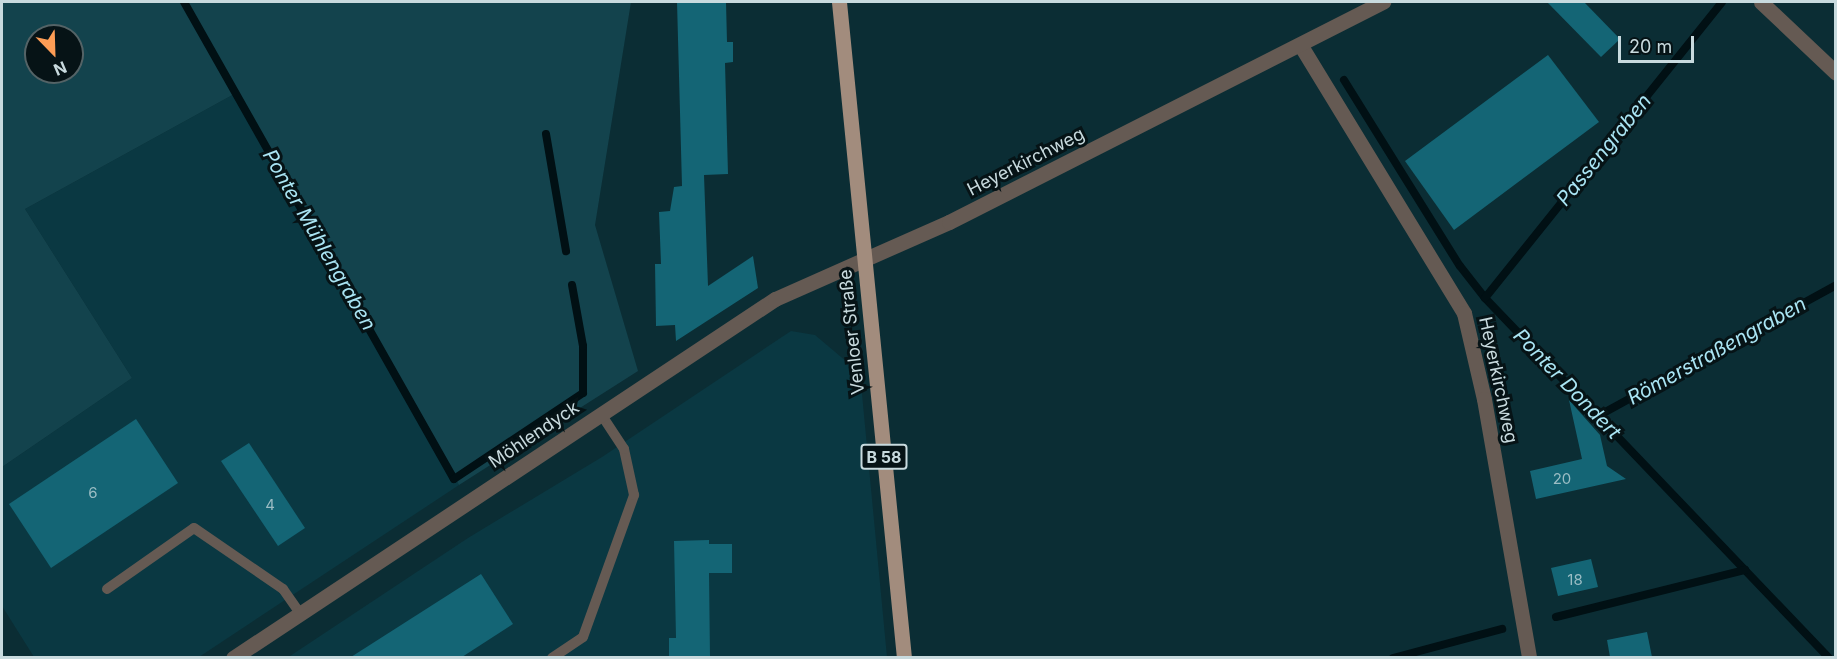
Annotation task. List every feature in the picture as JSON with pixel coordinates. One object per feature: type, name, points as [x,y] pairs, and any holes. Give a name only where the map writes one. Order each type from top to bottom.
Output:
[{"type":"main road","name":"Venloer Straße","points":[[839,2],[904,657]]},
{"type":"street","name":"Heyerkirchweg","points":[[863,257],[949,222],[1301,46],[1383,2]]},
{"type":"street","points":[[1761,2],[1836,73]]},
{"type":"street","name":"Heyerkirchweg","points":[[1301,46],[1464,313],[1484,399],[1529,657]]},
{"type":"street","name":"Möhlendyck","points":[[233,657],[775,299],[863,257]]},
{"type":"lane","points":[[552,657],[583,637],[634,495],[624,449],[601,414]]},
{"type":"lane","points":[[107,589],[194,528],[283,589],[300,614]]},
{"type":"shaded area","points":[[2,2],[631,2],[595,225],[638,371],[459,485],[236,93],[25,209],[132,378],[2,467]]},
{"type":"shaded area","points":[[236,93],[459,485],[199,657],[34,657],[2,606],[2,467],[132,378],[25,209]]},
{"type":"shaded area","points":[[791,331],[815,335],[860,373],[887,657],[287,658],[468,538],[602,457]]},
{"type":"building","points":[[677,2],[726,2],[727,42],[733,42],[733,62],[725,63],[728,174],[704,175],[708,286],[753,256],[758,288],[676,341],[675,325],[656,326],[655,264],[661,264],[659,212],[670,211],[674,187],[682,186]]},
{"type":"building","points":[[1547,2],[1584,2],[1620,39],[1601,57]]},
{"type":"building","points":[[1548,55],[1599,122],[1454,230],[1405,161]]},
{"type":"building","points":[[1569,400],[1600,435],[1607,466],[1626,479],[1536,499],[1530,471],[1582,459]]},
{"type":"building","points":[[136,419],[178,483],[51,568],[9,504]]},
{"type":"building","points":[[249,443],[305,528],[278,546],[221,461]]},
{"type":"building","points":[[709,540],[709,544],[732,544],[732,573],[709,573],[710,657],[669,657],[669,638],[676,638],[674,541]]},
{"type":"building","points":[[1591,559],[1598,587],[1558,596],[1551,568]]},
{"type":"building","points":[[481,574],[513,624],[462,657],[351,657]]},
{"type":"building","points":[[1647,632],[1652,657],[1610,657],[1607,640]]},
{"type":"waterway","name":"Ponter Mühlengraben","points":[[184,2],[454,479],[583,393],[583,346],[572,285]]},
{"type":"waterway","name":"Passengraben","points":[[1485,298],[1722,2]]},
{"type":"waterway","name":"Ponter Dondert","points":[[1344,80],[1460,266],[1485,298],[1829,658]]},
{"type":"waterway","points":[[546,134],[566,251]]},
{"type":"waterway","name":"Römerstraßengraben","points":[[1598,416],[1836,285]]},
{"type":"waterway","points":[[1556,617],[1745,570]]},
{"type":"waterway","points":[[1393,658],[1502,629]]}]
